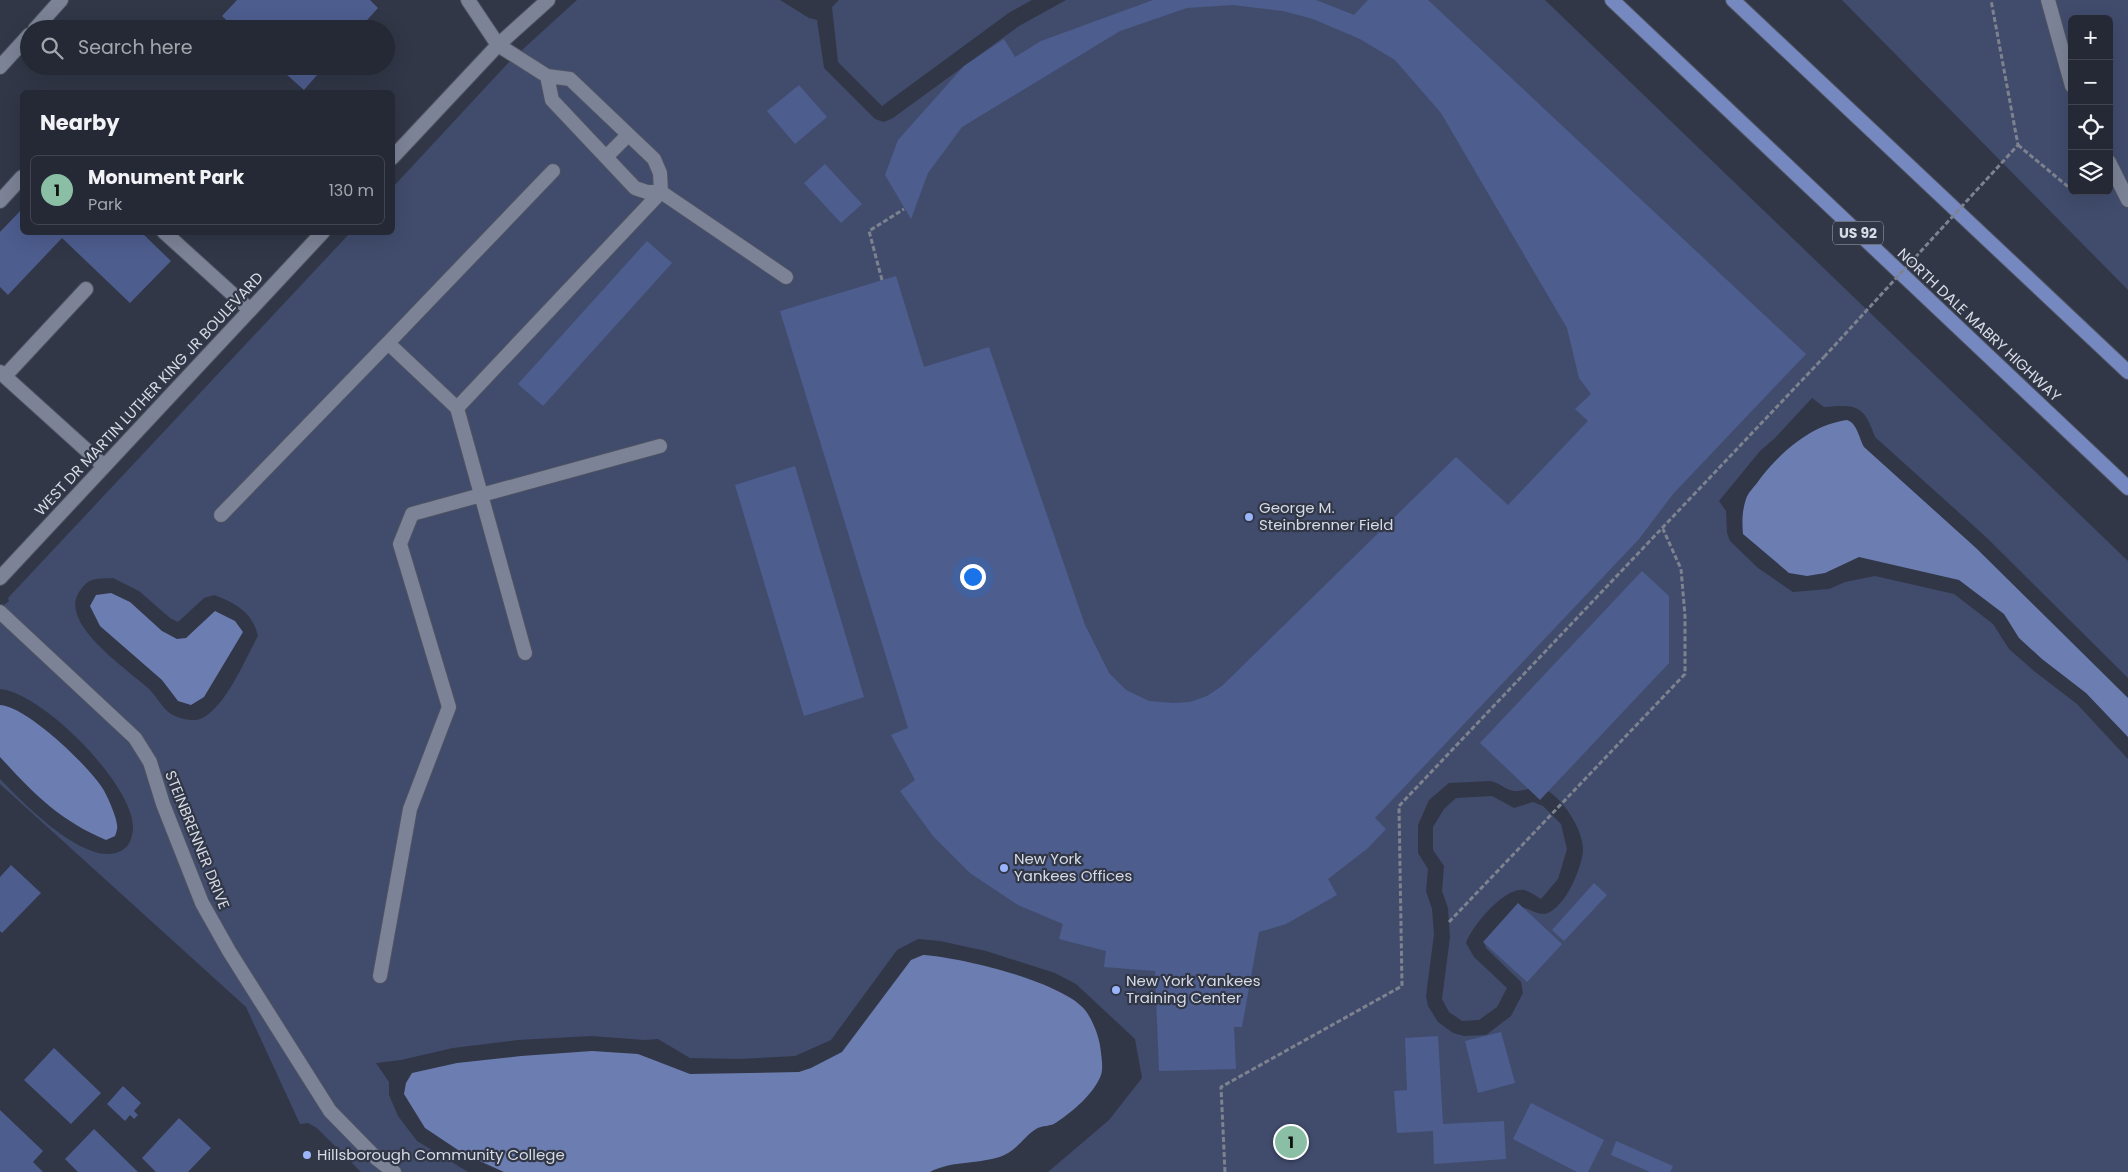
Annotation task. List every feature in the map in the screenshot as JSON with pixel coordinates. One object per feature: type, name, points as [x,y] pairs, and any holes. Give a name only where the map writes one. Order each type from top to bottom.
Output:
[{"type":"main road","name":"NORTH DALE MABRY HIGHWAY","points":[[1612,0],[2128,488]]},
{"type":"main road","points":[[1733,0],[2128,372]]},
{"type":"street","points":[[43,20],[61,0]]},
{"type":"street","points":[[458,408],[661,192],[660,173],[654,159],[570,79],[547,76],[498,46],[468,0]]},
{"type":"street","points":[[498,46],[534,0]]},
{"type":"street","points":[[395,155],[498,46],[548,0]]},
{"type":"street","points":[[2048,0],[2068,72]]},
{"type":"street","points":[[0,67],[20,45]]},
{"type":"street","points":[[547,76],[552,100],[635,188],[647,192],[661,192],[786,276]]},
{"type":"street","points":[[606,157],[628,134]]},
{"type":"street","points":[[2113,170],[2128,200]]},
{"type":"street","points":[[221,515],[553,171]]},
{"type":"street","points":[[0,201],[20,179]]},
{"type":"street","points":[[167,235],[250,310]]},
{"type":"street","name":"WEST DR MARTIN LUTHER KING JR BOULEVARD","points":[[0,578],[320,235]]},
{"type":"street","points":[[86,289],[2,374],[104,466]]},
{"type":"street","points":[[388,343],[458,408],[525,653]]},
{"type":"street","points":[[380,976],[410,809],[449,707],[400,544],[412,514],[660,446]]},
{"type":"street","name":"STEINBRENNER DRIVE","points":[[0,612],[135,738],[150,762],[163,804],[202,903],[229,951],[330,1112],[394,1172]]},
{"type":"path","points":[[1991,0],[2018,145],[2068,186]]},
{"type":"path","points":[[1225,1172],[1221,1087],[1402,986],[1399,806],[1662,528],[2018,145]]},
{"type":"path","points":[[882,280],[869,231],[904,209]]},
{"type":"path","points":[[1449,922],[1685,674],[1685,616],[1681,569],[1662,528]]},
{"type":"shaded area","points":[[577,0],[780,0],[809,18],[817,20],[824,68],[875,119],[884,122],[893,118],[1019,26],[1066,0],[1545,0],[2128,561],[2128,678],[1986,537],[1875,437],[1867,418],[1858,409],[1844,406],[1824,407],[1812,398],[1775,438],[1760,451],[1719,501],[1726,511],[1727,533],[1730,541],[1758,568],[1793,592],[1829,589],[1845,582],[1875,576],[1954,594],[1993,624],[2009,649],[2077,704],[2128,759],[2128,1172],[1048,1172],[1109,1120],[1142,1078],[1135,1039],[1076,984],[1055,973],[986,951],[940,941],[918,939],[897,950],[831,1040],[795,1056],[738,1059],[690,1058],[658,1039],[645,1040],[591,1036],[518,1040],[453,1048],[401,1060],[376,1063],[389,1082],[389,1095],[398,1116],[417,1141],[468,1172],[361,1172],[317,1128],[308,1123],[300,1124],[246,1007],[0,784],[0,779],[39,817],[74,842],[91,851],[107,854],[121,851],[130,842],[133,829],[130,811],[119,789],[103,767],[61,723],[39,706],[18,694],[0,689],[0,608],[9,601],[8,598],[348,235],[395,235],[395,185],[511,60],[523,53],[522,50]],"holes":[[[113,578],[139,591],[170,618],[178,622],[204,598],[214,595],[236,605],[248,615],[256,628],[258,636],[234,682],[218,705],[209,714],[200,719],[181,718],[171,714],[148,688],[99,646],[87,633],[79,619],[75,606],[78,594],[85,584],[92,580]],[[1490,781],[1514,791],[1540,788],[1557,798],[1568,811],[1581,835],[1583,844],[1582,859],[1576,877],[1561,903],[1555,909],[1544,914],[1516,907],[1484,942],[1486,948],[1521,982],[1523,993],[1511,1016],[1486,1035],[1464,1036],[1453,1033],[1438,1022],[1428,1006],[1426,996],[1434,934],[1432,909],[1426,891],[1428,869],[1418,853],[1418,825],[1429,800],[1449,783]]]},
{"type":"shaded area","points":[[839,0],[1032,0],[1010,12],[882,106],[838,62],[832,7]]},
{"type":"shaded area","points":[[1842,0],[2128,0],[2128,290]]},
{"type":"shaded area","points":[[1847,420],[1855,427],[1864,447],[1976,548],[2128,698],[2128,737],[2086,693],[2042,659],[2019,638],[2004,614],[1959,580],[1859,557],[1825,573],[1807,576],[1789,573],[1743,534],[1742,521],[1747,497],[1765,472],[1796,442],[1808,434],[1833,423]]},
{"type":"shaded area","points":[[111,593],[130,602],[162,631],[177,639],[186,638],[215,611],[235,621],[243,632],[204,697],[191,705],[178,701],[162,680],[100,626],[90,606],[96,595]]},
{"type":"shaded area","points":[[0,705],[25,715],[56,739],[85,766],[103,789],[114,812],[117,822],[115,836],[106,840],[74,824],[48,805],[0,757]]},
{"type":"shaded area","points":[[1492,796],[1514,808],[1533,802],[1543,806],[1561,824],[1567,849],[1558,879],[1541,899],[1530,892],[1516,890],[1499,901],[1474,927],[1466,943],[1474,957],[1507,988],[1497,1007],[1479,1020],[1462,1021],[1449,1012],[1442,999],[1450,937],[1448,908],[1442,891],[1444,866],[1433,850],[1433,827],[1444,809],[1456,798]]},
{"type":"shaded area","points":[[923,955],[961,960],[1034,981],[1056,990],[1085,1010],[1098,1036],[1102,1064],[1098,1082],[1088,1096],[1055,1124],[1036,1129],[1014,1149],[1003,1156],[988,1160],[954,1164],[930,1172],[504,1172],[464,1154],[425,1128],[404,1094],[406,1083],[412,1073],[457,1063],[592,1051],[638,1054],[690,1074],[799,1072],[842,1052],[911,960]]},
{"type":"building","points":[[237,0],[370,0],[378,8],[367,20],[226,20],[222,16]]},
{"type":"building","points":[[1153,0],[1316,0],[1354,15],[1368,0],[1428,0],[1806,354],[1673,494],[1639,539],[1375,818],[1386,829],[1368,848],[1328,879],[1337,895],[1286,924],[1259,932],[1242,1027],[1234,1027],[1236,1069],[1159,1071],[1155,971],[1104,967],[1106,951],[1059,939],[1063,924],[1018,905],[970,873],[933,836],[900,791],[915,780],[891,735],[908,728],[780,311],[896,276],[924,367],[989,347],[1085,625],[1109,673],[1126,690],[1149,701],[1190,702],[1207,696],[1222,686],[1456,457],[1508,505],[1588,421],[1575,409],[1591,394],[1579,378],[1567,328],[1441,113],[1395,60],[1360,39],[1313,19],[1283,11],[1233,5],[1187,8],[1120,31],[962,127],[928,173],[911,219],[885,175],[898,140],[964,66],[1004,39],[1015,57],[1041,41]]},
{"type":"building","points":[[287,75],[317,75],[304,90]]},
{"type":"building","points":[[799,85],[827,117],[795,144],[767,111]]},
{"type":"building","points":[[825,164],[862,204],[841,223],[804,183]]},
{"type":"building","points":[[20,211],[20,235],[144,235],[171,261],[130,303],[62,238],[8,295],[0,287],[0,232]]},
{"type":"building","points":[[647,241],[672,263],[543,406],[518,384]]},
{"type":"building","points":[[795,466],[864,697],[804,716],[735,485]]},
{"type":"building","points":[[1642,571],[1669,596],[1669,663],[1540,800],[1480,743]]},
{"type":"building","points":[[11,865],[41,893],[2,933],[0,931],[0,877]]},
{"type":"building","points":[[1594,883],[1607,895],[1564,941],[1552,930]]},
{"type":"building","points":[[1518,903],[1562,944],[1527,982],[1483,942]]},
{"type":"building","points":[[1501,1032],[1515,1083],[1478,1093],[1465,1041]]},
{"type":"building","points":[[1438,1036],[1443,1124],[1504,1121],[1506,1159],[1434,1164],[1433,1131],[1397,1133],[1394,1091],[1407,1090],[1405,1038]]},
{"type":"building","points":[[54,1048],[101,1093],[71,1124],[24,1080]]},
{"type":"building","points":[[123,1086],[141,1103],[134,1111],[138,1115],[134,1119],[130,1115],[125,1121],[107,1104]]},
{"type":"building","points":[[1531,1103],[1604,1140],[1588,1172],[1577,1172],[1513,1139]]},
{"type":"building","points":[[0,1110],[43,1151],[33,1162],[43,1172],[0,1172]]},
{"type":"building","points":[[179,1118],[211,1148],[188,1172],[156,1172],[142,1158]]},
{"type":"building","points":[[94,1129],[138,1172],[78,1172],[65,1159]]},
{"type":"building","points":[[1616,1141],[1673,1166],[1670,1172],[1650,1172],[1611,1155]]},
{"type":"place","name":"George M. Steinbrenner Field","points":[[1249,517]]},
{"type":"place","name":"New York Yankees Offices","points":[[1004,868]]},
{"type":"place","name":"New York Yankees Training Center","points":[[1116,990]]},
{"type":"place","name":"Monument Park","points":[[1291,1142]]},
{"type":"place","name":"Hillsborough Community College","points":[[307,1155]]}]
